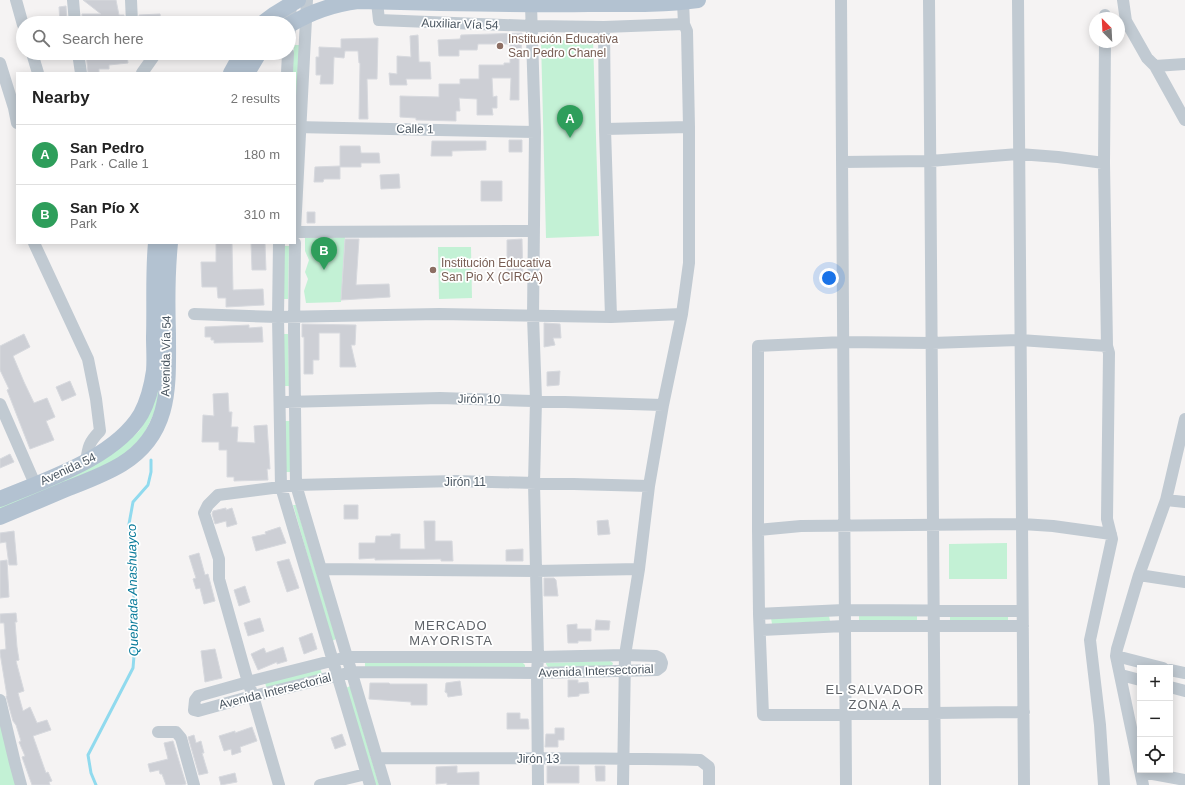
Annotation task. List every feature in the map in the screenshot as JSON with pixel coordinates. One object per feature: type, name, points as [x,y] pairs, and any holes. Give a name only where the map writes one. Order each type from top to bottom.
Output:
[{"type":"main road","points":[[273,16],[293,1]]},
{"type":"main road","points":[[296,18],[307,8],[319,10],[341,3],[358,1],[531,5],[691,1]]},
{"type":"main road","points":[[232,72],[238,60]]},
{"type":"main road","points":[[248,72],[255,60]]},
{"type":"main road","name":"Avenida 54","points":[[0,499],[86,462],[105,450],[126,432],[140,414],[148,399],[154,370],[156,244]]},
{"type":"main road","name":"Avenida Vía 54","points":[[0,517],[85,482],[122,464],[141,449],[154,432],[160,421],[167,395],[168,266],[170,244]]},
{"type":"street","points":[[16,0],[20,16]]},
{"type":"street","points":[[73,0],[74,16]]},
{"type":"street","points":[[131,0],[132,16]]},
{"type":"street","points":[[841,0],[846,785]]},
{"type":"street","points":[[929,0],[935,785]]},
{"type":"street","points":[[1018,0],[1024,785]]},
{"type":"street","points":[[1123,0],[1126,21],[1147,58],[1155,66],[1185,120]]},
{"type":"street","points":[[291,16],[293,1]]},
{"type":"street","points":[[623,785],[625,655],[639,569],[649,486],[663,405],[682,314],[689,263],[687,31],[684,24],[691,1]]},
{"type":"street","name":"Auxiliar Vía 54","points":[[377,2],[379,20],[532,26],[604,27],[684,24]]},
{"type":"street","points":[[531,5],[535,132],[533,316],[536,400],[534,483],[538,657],[538,785]]},
{"type":"street","points":[[296,196],[298,127],[307,8]]},
{"type":"street","points":[[604,27],[605,129],[611,317]]},
{"type":"street","points":[[1104,785],[1100,725],[1090,640],[1112,539],[1107,519],[1109,353],[1107,346],[1104,163],[1105,48]]},
{"type":"street","points":[[34,60],[38,72]]},
{"type":"street","points":[[79,60],[81,72]]},
{"type":"street","points":[[143,72],[151,60]]},
{"type":"street","points":[[287,72],[288,60]]},
{"type":"street","points":[[0,63],[16,118]]},
{"type":"street","points":[[1155,66],[1185,64]]},
{"type":"street","name":"Calle 1","points":[[298,127],[535,132]]},
{"type":"street","points":[[605,129],[689,127]]},
{"type":"street","points":[[842,162],[930,161],[1019,154],[1104,163]]},
{"type":"street","points":[[296,231],[533,231]]},
{"type":"street","points":[[34,244],[88,359],[96,399],[100,431],[92,439],[88,446],[86,462]]},
{"type":"street","points":[[279,244],[278,317],[281,487],[368,779],[320,785]]},
{"type":"street","points":[[295,244],[294,403],[296,485],[385,785]]},
{"type":"street","points":[[194,314],[278,317],[439,314],[611,317],[682,314]]},
{"type":"street","points":[[1024,712],[763,715],[761,630],[759,614],[758,346],[843,342],[932,343],[1020,340],[1107,346]]},
{"type":"street","name":"Jirón 10","points":[[279,402],[294,403],[440,398],[663,405]]},
{"type":"street","points":[[0,404],[35,484]]},
{"type":"street","points":[[1185,419],[1166,500],[1139,575],[1116,656],[1142,780],[1153,774],[1185,780]]},
{"type":"street","name":"Jirón 11","points":[[248,682],[219,580],[218,559],[204,513],[208,505],[218,495],[296,485],[455,481],[649,486]]},
{"type":"street","points":[[1166,500],[1185,502]]},
{"type":"street","points":[[758,530],[801,526],[844,525],[1022,524],[1053,526],[1111,534]]},
{"type":"street","points":[[322,569],[536,571],[639,569]]},
{"type":"street","points":[[1139,575],[1185,582]]},
{"type":"street","points":[[759,614],[844,610],[1022,611]]},
{"type":"street","points":[[761,630],[844,626],[1023,626]]},
{"type":"street","name":"Avenida Intersectorial","points":[[625,655],[656,656],[660,658],[662,662],[661,667],[657,670],[537,673],[352,672],[198,711],[194,710],[195,700],[198,696],[348,657],[538,657],[625,655]]},
{"type":"street","points":[[1116,656],[1151,665]]},
{"type":"street","points":[[1173,671],[1185,673]]},
{"type":"street","points":[[1121,675],[1137,679]]},
{"type":"street","points":[[248,682],[279,785]]},
{"type":"street","points":[[1173,688],[1185,691]]},
{"type":"street","points":[[0,700],[15,763],[22,785]]},
{"type":"street","points":[[158,732],[176,732],[181,738],[194,785]]},
{"type":"street","name":"Jirón 13","points":[[377,758],[623,758],[700,760],[709,767],[709,785]]},
{"type":"green space","points":[[593,39],[599,236],[546,238],[541,41]]},
{"type":"green space","points":[[296,45],[300,45],[296,112],[296,72],[292,72],[293,60],[296,60]]},
{"type":"green space","points":[[345,237],[341,302],[306,303],[304,291],[308,279],[305,272],[309,260],[305,251],[305,238]]},
{"type":"green space","points":[[284,246],[289,246],[288,299],[283,299]]},
{"type":"green space","points":[[438,247],[471,247],[472,298],[439,299]]},
{"type":"green space","points":[[283,334],[288,334],[289,386],[283,386]]},
{"type":"green space","points":[[162,347],[157,407],[145,432],[139,440],[120,458],[0,512],[0,504],[130,439],[139,431],[145,421]]},
{"type":"green space","points":[[284,421],[290,421],[291,472],[285,472]]},
{"type":"green space","points":[[293,505],[296,505],[336,639],[332,641]]},
{"type":"green space","points":[[1007,543],[1007,579],[949,579],[949,544]]},
{"type":"green space","points":[[859,615],[917,615],[917,620],[859,621]]},
{"type":"green space","points":[[950,615],[1008,616],[1008,621],[950,620]]},
{"type":"green space","points":[[829,616],[830,621],[772,624],[771,618]]},
{"type":"green space","points":[[610,661],[613,663],[612,666],[548,667],[546,664],[546,663]]},
{"type":"green space","points":[[365,662],[522,662],[525,667],[365,668]]},
{"type":"green space","points":[[320,668],[322,674],[267,689],[265,683]]},
{"type":"green space","points":[[350,686],[379,785],[374,785],[346,688]]},
{"type":"green space","points":[[0,718],[16,785],[0,785]]},
{"type":"building","points":[[83,0],[116,0],[119,15],[124,16],[82,16],[82,14],[101,14]]},
{"type":"building","points":[[66,6],[67,16],[60,16],[59,7]]},
{"type":"building","points":[[160,14],[160,16],[139,16]]},
{"type":"building","points":[[522,33],[521,53],[519,53],[519,100],[510,100],[511,78],[492,78],[493,97],[497,96],[497,108],[492,108],[493,115],[477,115],[477,99],[459,98],[460,111],[456,111],[456,121],[416,120],[416,118],[400,117],[400,96],[439,97],[439,84],[460,84],[460,79],[479,79],[479,65],[504,65],[504,63],[510,63],[510,44],[478,44],[477,50],[459,50],[459,56],[439,56],[438,40],[460,39],[461,35]]},
{"type":"building","points":[[418,35],[419,62],[430,62],[431,79],[406,79],[407,85],[390,85],[389,73],[397,74],[397,56],[411,57],[410,36]]},
{"type":"building","points":[[378,38],[377,79],[367,79],[368,119],[359,119],[360,63],[358,51],[345,51],[344,58],[334,57],[333,84],[320,84],[321,75],[316,75],[316,57],[319,57],[319,47],[341,48],[341,39]]},
{"type":"building","points":[[87,60],[128,60],[128,63],[109,65],[109,69],[99,69],[99,72],[88,72]]},
{"type":"building","points":[[509,140],[522,140],[522,152],[509,152]]},
{"type":"building","points":[[432,141],[486,141],[486,150],[452,151],[452,156],[431,156]]},
{"type":"building","points":[[340,146],[360,146],[361,153],[379,153],[380,163],[361,163],[361,167],[340,167],[340,179],[324,179],[323,182],[314,182],[315,167],[340,166]]},
{"type":"building","points":[[399,174],[400,188],[381,189],[380,175]]},
{"type":"building","points":[[481,181],[502,181],[502,201],[481,201]]},
{"type":"building","points":[[307,212],[315,212],[315,223],[307,223]]},
{"type":"building","points":[[345,239],[359,239],[356,285],[389,284],[390,297],[341,300]]},
{"type":"building","points":[[522,239],[523,278],[507,279],[507,240]]},
{"type":"building","points":[[216,244],[232,244],[233,290],[263,289],[264,305],[226,307],[226,298],[218,298],[217,287],[202,287],[201,262],[216,262]]},
{"type":"building","points":[[251,244],[265,244],[266,270],[252,270]]},
{"type":"building","points":[[544,323],[560,324],[561,338],[553,338],[555,345],[544,347]]},
{"type":"building","points":[[302,324],[356,325],[355,345],[351,345],[356,367],[340,367],[340,333],[319,333],[319,360],[313,360],[313,374],[304,374],[304,337],[302,337]]},
{"type":"building","points":[[249,325],[249,328],[262,327],[263,342],[214,343],[214,340],[211,340],[211,337],[205,337],[205,327]]},
{"type":"building","points":[[24,334],[30,347],[13,356],[34,403],[47,398],[55,417],[46,421],[54,440],[30,449],[7,390],[9,389],[0,370],[0,346]]},
{"type":"building","points":[[560,371],[559,385],[547,386],[547,372]]},
{"type":"building","points":[[70,381],[76,395],[62,401],[56,387]]},
{"type":"building","points":[[228,393],[229,412],[232,412],[231,427],[238,427],[237,442],[255,443],[254,426],[267,425],[270,469],[267,469],[268,480],[234,481],[234,477],[227,477],[227,450],[219,450],[219,442],[202,442],[203,415],[214,416],[213,394]]},
{"type":"building","points":[[10,454],[14,462],[0,468],[0,459]]},
{"type":"building","points":[[344,505],[358,505],[358,519],[344,519]]},
{"type":"building","points":[[226,508],[226,510],[232,508],[237,524],[227,527],[226,521],[215,524],[212,514],[213,511]]},
{"type":"building","points":[[608,520],[610,534],[598,535],[597,521]]},
{"type":"building","points":[[424,521],[435,521],[435,541],[452,541],[453,561],[441,561],[441,559],[359,559],[359,543],[375,543],[376,536],[391,536],[391,534],[400,534],[400,549],[425,549]]},
{"type":"building","points":[[280,527],[286,543],[256,551],[252,537],[266,534],[265,532]]},
{"type":"building","points":[[14,531],[17,565],[9,565],[6,542],[0,543],[0,533]]},
{"type":"building","points":[[523,549],[523,561],[506,561],[506,550]]},
{"type":"building","points":[[199,553],[205,575],[208,574],[215,601],[204,604],[200,588],[196,589],[193,579],[196,578],[189,556]]},
{"type":"building","points":[[289,559],[299,588],[287,592],[277,562]]},
{"type":"building","points":[[7,560],[9,597],[0,598],[0,561]]},
{"type":"building","points":[[544,578],[554,578],[556,580],[558,596],[544,596]]},
{"type":"building","points":[[245,586],[250,602],[239,606],[234,590]]},
{"type":"building","points":[[16,613],[17,622],[15,622],[19,660],[16,661],[24,691],[18,693],[23,711],[30,707],[37,723],[47,720],[51,730],[33,736],[46,773],[48,772],[52,781],[49,782],[50,785],[32,785],[22,757],[25,756],[19,742],[21,741],[16,725],[13,721],[6,696],[0,650],[6,649],[4,623],[0,623],[0,614]]},
{"type":"building","points":[[260,618],[264,631],[248,636],[244,623]]},
{"type":"building","points":[[596,620],[610,621],[609,630],[595,630]]},
{"type":"building","points":[[577,624],[577,629],[591,629],[591,641],[568,643],[567,625]]},
{"type":"building","points":[[312,633],[317,649],[304,654],[299,638]]},
{"type":"building","points":[[283,647],[287,661],[277,664],[277,662],[258,670],[251,654],[264,648],[266,653]]},
{"type":"building","points":[[215,649],[222,678],[205,682],[201,651]]},
{"type":"building","points":[[568,680],[578,680],[578,683],[588,682],[589,693],[568,697]]},
{"type":"building","points":[[460,681],[462,695],[448,697],[447,693],[445,692],[446,683]]},
{"type":"building","points":[[370,683],[427,684],[427,705],[411,705],[411,702],[369,699]]},
{"type":"building","points":[[507,713],[520,713],[520,719],[528,719],[529,729],[507,729]]},
{"type":"building","points":[[252,727],[257,741],[240,747],[241,752],[232,755],[231,749],[224,751],[219,736],[235,731],[235,733]]},
{"type":"building","points":[[555,728],[564,728],[564,740],[558,740],[558,747],[545,747],[546,734],[555,734]]},
{"type":"building","points":[[342,734],[346,745],[335,749],[331,738]]},
{"type":"building","points":[[194,735],[196,743],[201,741],[204,753],[202,753],[208,773],[199,775],[188,737]]},
{"type":"building","points":[[173,741],[186,784],[166,785],[159,770],[150,772],[148,764],[168,759],[164,743]]},
{"type":"building","points":[[457,766],[457,773],[479,772],[479,785],[447,785],[447,783],[436,784],[436,767]]},
{"type":"building","points":[[547,766],[579,766],[579,783],[547,783]]},
{"type":"building","points":[[595,766],[605,766],[605,781],[596,781]]},
{"type":"building","points":[[235,773],[237,782],[221,785],[219,777]]},
{"type":"waterway","name":"Quebrada Anashuayco","points":[[96,785],[91,773],[88,755],[133,668],[135,644],[134,598],[129,524],[133,502],[148,485],[151,472],[151,460]]},
{"type":"place","name":"Institución Educativa San Pedro Chanel","points":[[500,46]]},
{"type":"place","name":"San Pedro","points":[[570,138]]},
{"type":"place","name":"San Pío X","points":[[324,270]]},
{"type":"place","name":"Institución Educativa San Pio X (CIRCA)","points":[[433,270]]},
{"type":"district","name":"MERCADO MAYORISTA","points":[[451,632]]},
{"type":"district","name":"EL SALVADOR ZONA A","points":[[875,696]]}]
